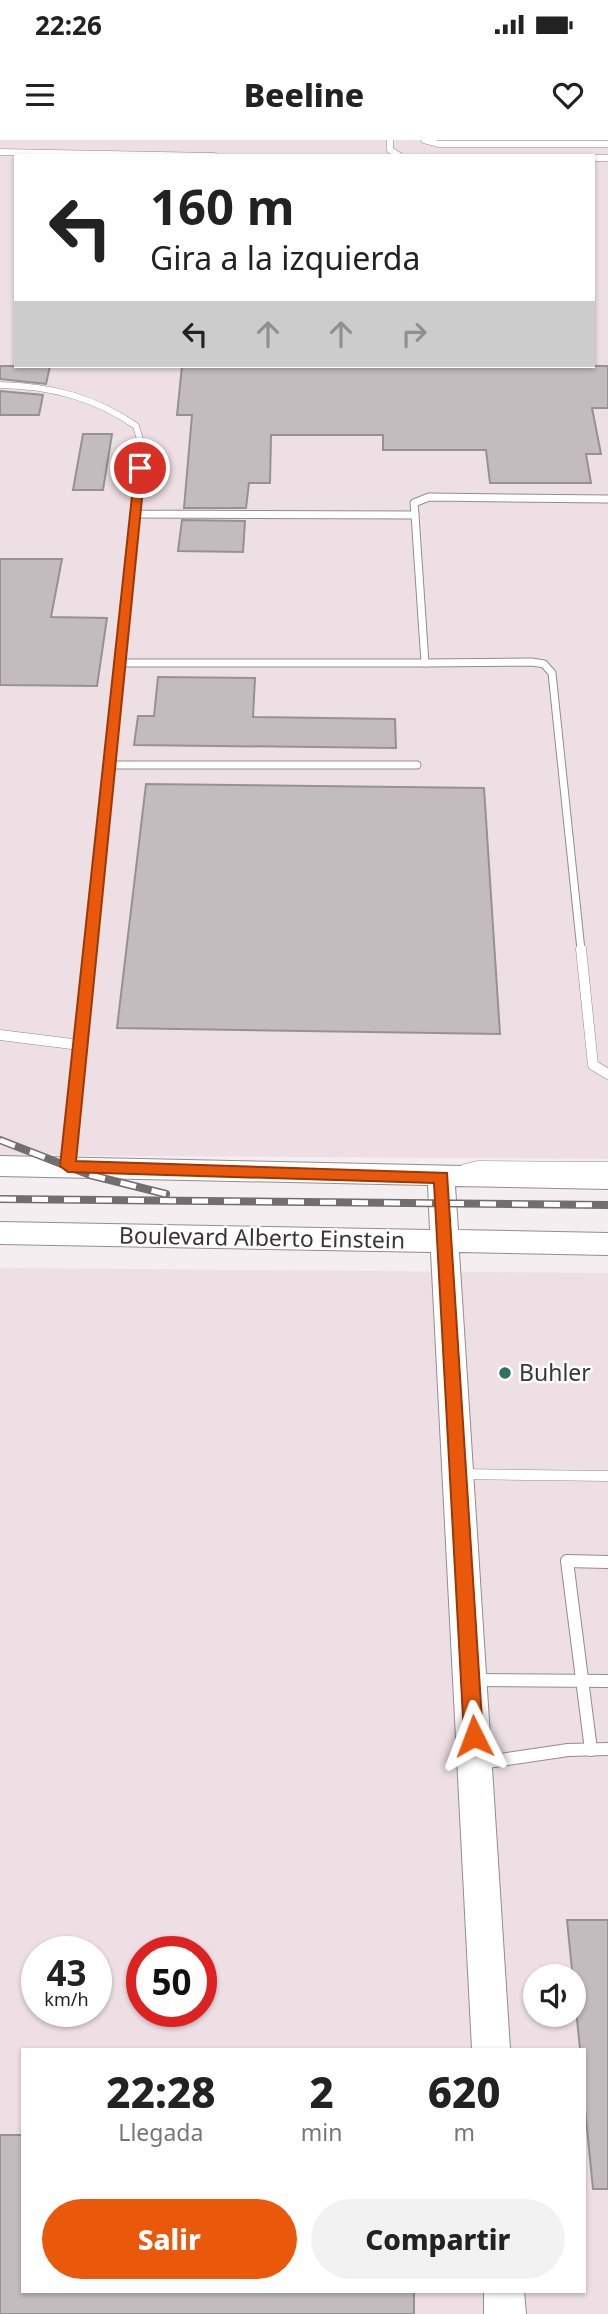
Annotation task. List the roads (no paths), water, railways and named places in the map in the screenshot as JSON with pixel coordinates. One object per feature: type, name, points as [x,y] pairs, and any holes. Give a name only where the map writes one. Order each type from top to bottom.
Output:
[{"type":"main road","points":[[0,1166],[608,1179]]},
{"type":"main road","points":[[442,1177],[491,2048]]},
{"type":"main road","name":"Boulevard Alberto Einstein","points":[[0,1233],[608,1244]]},
{"type":"main road","points":[[504,2293],[505,2314]]},
{"type":"lane","points":[[390,140],[390,150],[397,154]]},
{"type":"lane","points":[[424,140],[439,144],[608,144]]},
{"type":"lane","points":[[0,152],[107,154]]},
{"type":"lane","points":[[0,385],[58,389],[108,408],[136,426],[142,446],[68,1166]]},
{"type":"lane","points":[[425,663],[414,503],[429,497],[608,499]]},
{"type":"lane","points":[[136,514],[415,515]]},
{"type":"lane","points":[[119,663],[544,664],[552,673],[593,1065],[608,1074]]},
{"type":"lane","points":[[108,765],[417,765]]},
{"type":"lane","points":[[0,1035],[79,1045]]},
{"type":"lane","points":[[442,1177],[478,1166],[608,1167]]},
{"type":"lane","points":[[458,1474],[608,1476]]},
{"type":"lane","points":[[591,1749],[567,1562],[608,1562]]},
{"type":"lane","points":[[471,1680],[608,1681]]},
{"type":"lane","points":[[475,1763],[608,1749]]},
{"type":"railway","points":[[0,1140],[90,1175],[166,1194]]},
{"type":"railway","points":[[0,1199],[608,1205]]},
{"type":"place","name":"Buhler","points":[[505,1373]]}]
